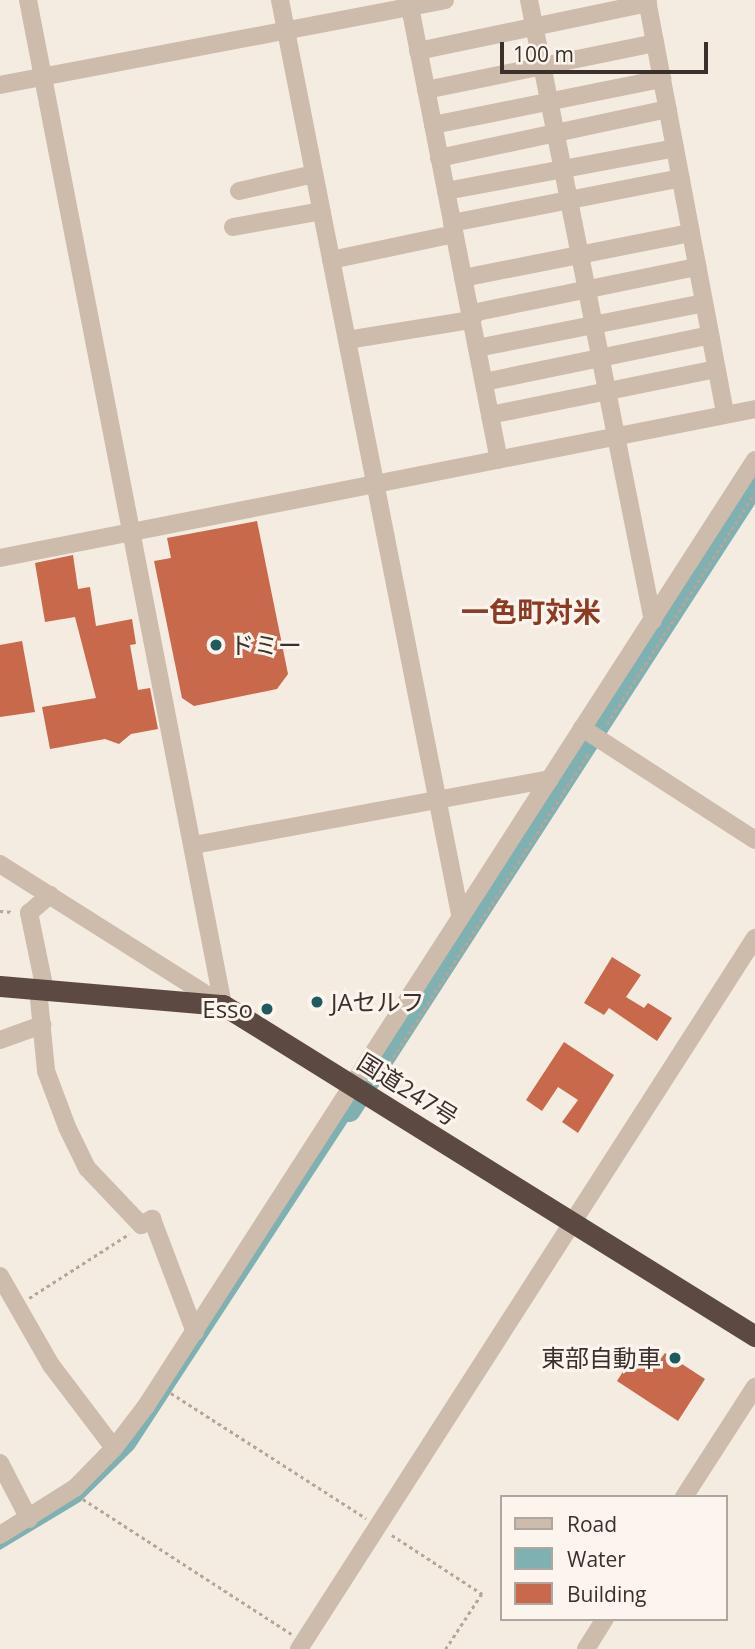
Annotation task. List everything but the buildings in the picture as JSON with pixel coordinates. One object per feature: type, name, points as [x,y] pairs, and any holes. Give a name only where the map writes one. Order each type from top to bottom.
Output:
[{"type":"highway","name":"国道247号","points":[[0,986],[223,1005],[755,1335]]},
{"type":"street","points":[[28,0],[223,1005]]},
{"type":"street","points":[[280,0],[435,799],[460,914]]},
{"type":"street","points":[[0,85],[445,0]]},
{"type":"street","points":[[529,0],[653,621]]},
{"type":"street","points":[[418,51],[648,1],[725,414]]},
{"type":"street","points":[[410,7],[499,459]]},
{"type":"street","points":[[426,90],[656,43]]},
{"type":"street","points":[[433,125],[662,79]]},
{"type":"street","points":[[439,158],[668,109]]},
{"type":"street","points":[[446,191],[675,148]]},
{"type":"street","points":[[239,191],[314,174]]},
{"type":"street","points":[[331,260],[453,228],[681,178]]},
{"type":"street","points":[[233,228],[322,211]]},
{"type":"street","points":[[463,278],[691,233]]},
{"type":"street","points":[[347,340],[471,320],[477,312],[697,267]]},
{"type":"street","points":[[477,348],[704,303]]},
{"type":"street","points":[[484,382],[710,335]]},
{"type":"street","points":[[490,415],[716,369]]},
{"type":"street","points":[[0,558],[755,409]]},
{"type":"street","points":[[0,1535],[75,1488],[114,1448],[160,1385],[361,1091],[460,914],[653,621],[755,460]]},
{"type":"street","points":[[582,728],[755,840]]},
{"type":"street","points":[[194,845],[550,779]]},
{"type":"street","points":[[0,864],[223,1005]]},
{"type":"street","points":[[50,895],[29,913],[41,990],[46,1071],[66,1127],[87,1168],[141,1225],[152,1219],[195,1332]]},
{"type":"street","points":[[301,1645],[755,938]]},
{"type":"street","points":[[0,1040],[42,1025]]},
{"type":"street","points":[[0,1276],[51,1365],[114,1448]]},
{"type":"street","points":[[685,1495],[755,1387]]},
{"type":"street","points":[[0,1463],[29,1518]]},
{"type":"street","points":[[586,1649],[604,1621]]},
{"type":"path","points":[[361,1091],[597,739],[755,493]]},
{"type":"path","points":[[17,1305],[141,1225]]},
{"type":"path","points":[[160,1385],[481,1594],[446,1649]]},
{"type":"path","points":[[75,1488],[86,1504],[301,1645]]},
{"type":"water","points":[[352,1098],[360,1103],[134,1449],[80,1502],[0,1550],[0,1539],[74,1495]]},
{"type":"waterway","points":[[349,1110],[755,482]]},
{"type":"place","name":"ドミー","points":[[216,645]]},
{"type":"place","name":"JAセルフ","points":[[317,1002]]},
{"type":"place","name":"Esso","points":[[267,1009]]},
{"type":"place","name":"東部自動車","points":[[675,1358]]},
{"type":"district","name":"一色町対米","points":[[531,611]]}]
